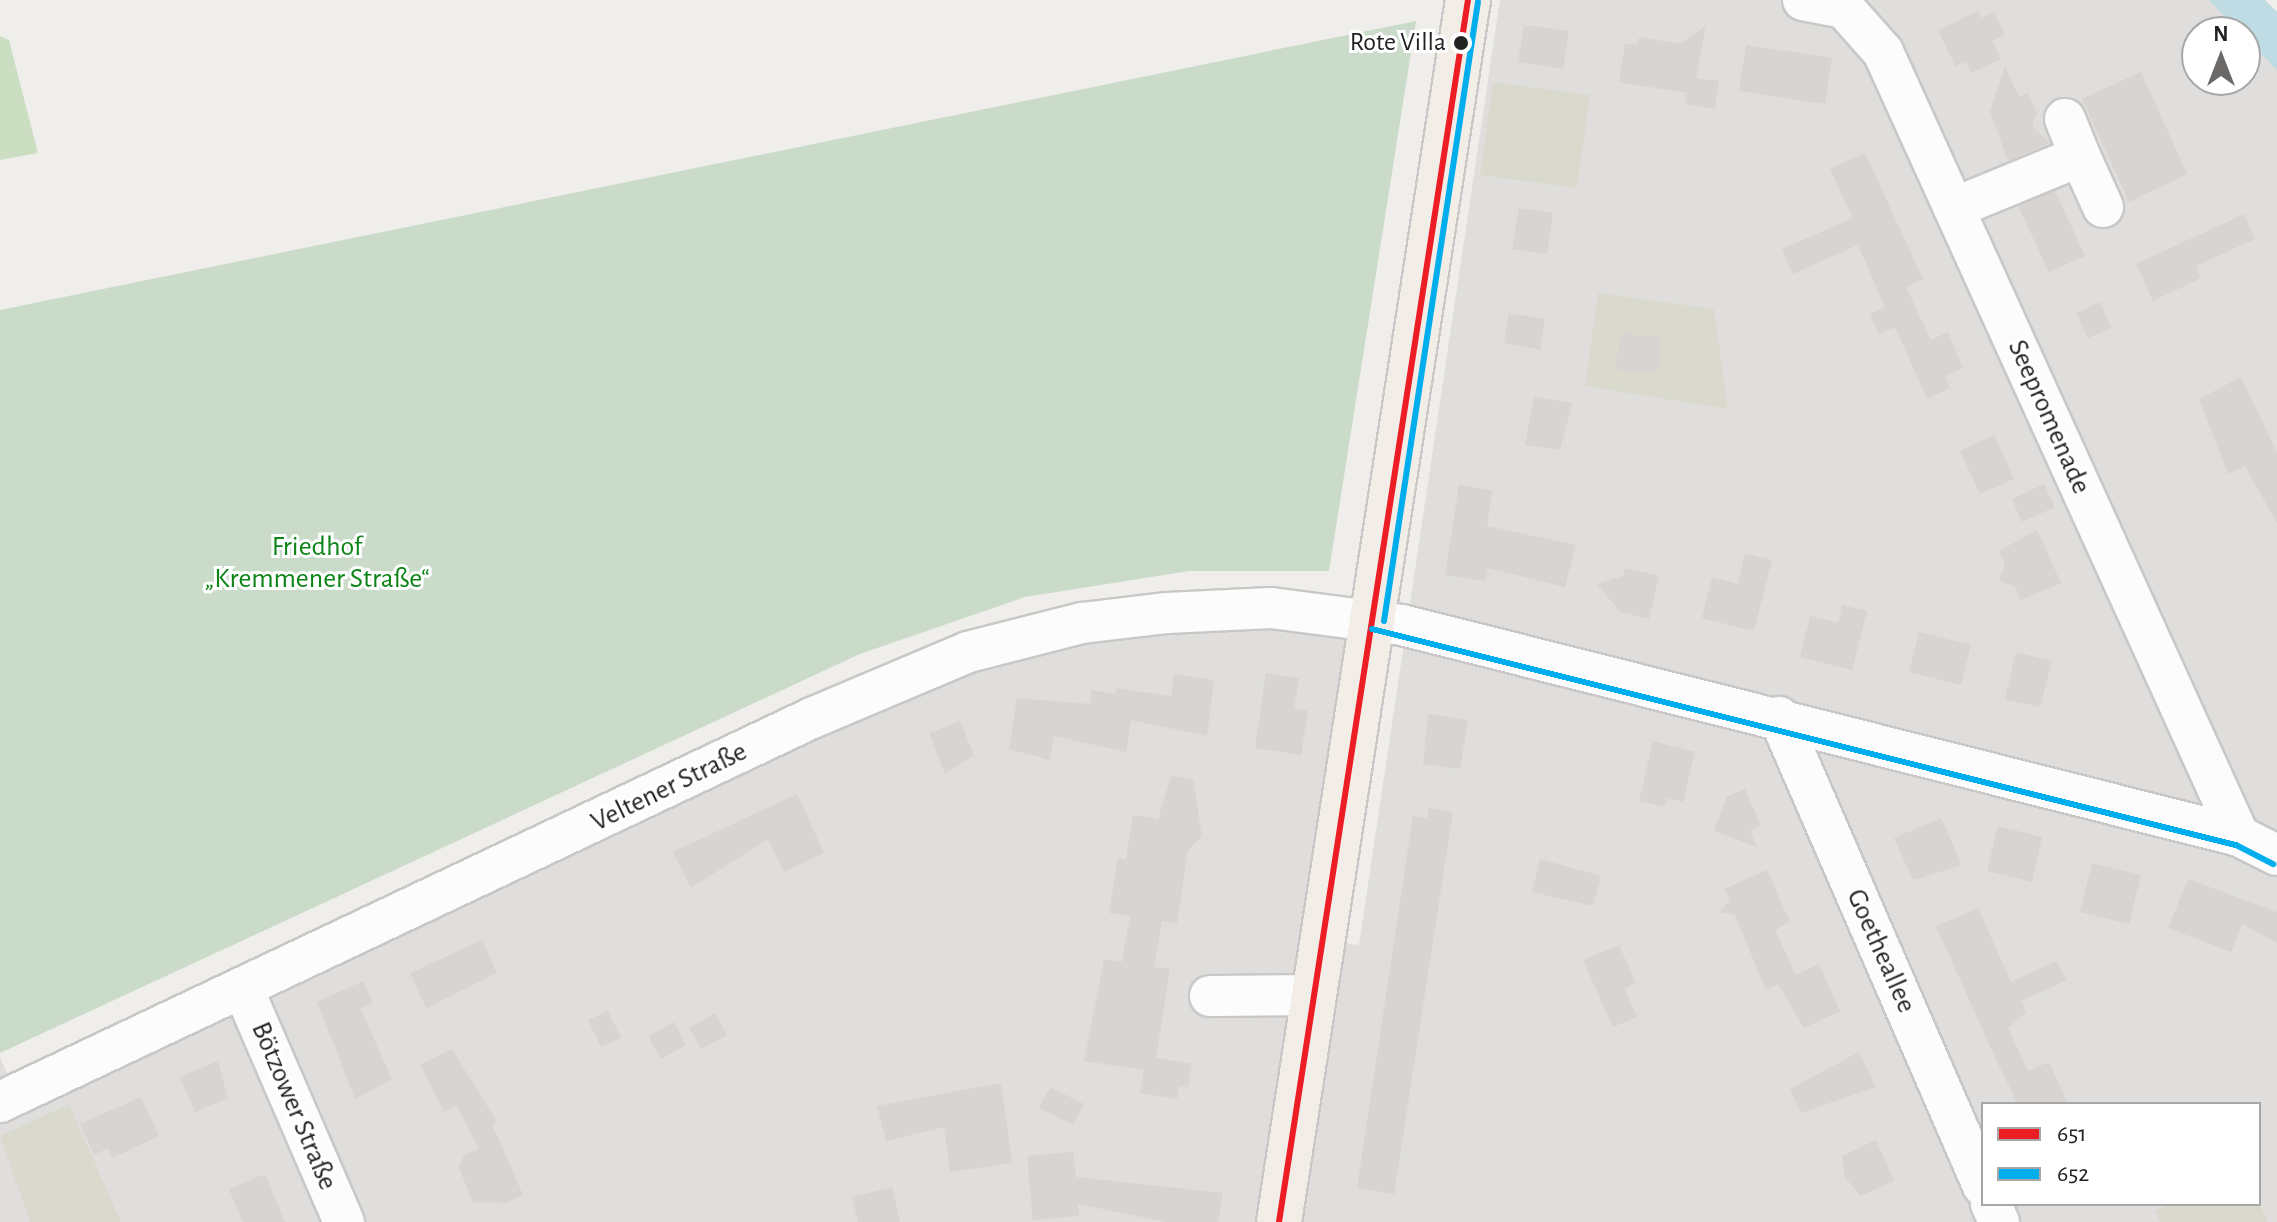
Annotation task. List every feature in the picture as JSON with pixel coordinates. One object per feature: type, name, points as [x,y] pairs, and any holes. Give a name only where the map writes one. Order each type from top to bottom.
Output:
[{"type":"main road","points":[[1279,1222],[1468,0]]},
{"type":"street","name":"Seepromenade","points":[[1803,0],[1844,8],[1868,28],[1954,208],[2239,836]]},
{"type":"street","points":[[2065,119],[2103,207]]},
{"type":"street","points":[[1954,208],[2080,156]]},
{"type":"street","name":"Veltener Straße","points":[[0,1102],[244,991],[812,718],[968,652],[1082,623],[1167,613],[1271,608],[1374,619],[1779,717],[2239,836]]},
{"type":"street","name":"Goetheallee","points":[[1779,717],[1981,1181]]},
{"type":"street","points":[[2239,836],[2277,855]]},
{"type":"street","name":"Bötzower Straße","points":[[244,991],[344,1222]]},
{"type":"street","points":[[1210,996],[1313,995]]},
{"type":"shaded area","points":[[1500,0],[2209,0],[2227,16],[2181,16],[2181,96],[2261,96],[2261,51],[2277,70],[2277,1222],[0,1222],[0,1057],[16,1094],[812,718],[1082,623],[1374,619],[1322,940],[1359,945]]},
{"type":"shaded area","points":[[1493,82],[1590,95],[1577,188],[1480,175]]},
{"type":"shaded area","points":[[1598,293],[1714,309],[1728,409],[1585,386]]},
{"type":"shaded area","points":[[69,1104],[121,1222],[30,1222],[0,1136]]},
{"type":"shaded area","points":[[2167,1206],[2260,1206],[2268,1222],[2160,1222],[2155,1211]]},
{"type":"green space","name":"Friedhof „Kremmener Straße“","points":[[1416,21],[1329,571],[1189,571],[1025,597],[860,654],[0,1053],[0,310]]},
{"type":"green space","points":[[0,36],[9,40],[38,153],[0,160]]},
{"type":"water","points":[[2209,0],[2265,0],[2277,12],[2277,70],[2261,54],[2261,16],[2225,16]]},
{"type":"building","points":[[1978,11],[1981,18],[1994,12],[2005,35],[1992,41],[2001,59],[1971,73],[1966,62],[1955,66],[1938,30]]},
{"type":"building","points":[[1524,25],[1569,31],[1563,69],[1518,62]]},
{"type":"building","points":[[1706,25],[1696,78],[1719,81],[1715,109],[1685,104],[1687,93],[1619,82],[1625,43],[1638,45],[1639,37],[1681,44]]},
{"type":"building","points":[[1746,45],[1832,58],[1825,104],[1739,91]]},
{"type":"building","points":[[2005,67],[2019,97],[2028,93],[2037,113],[2032,126],[2050,143],[2008,161],[1990,111]]},
{"type":"building","points":[[2141,72],[2187,174],[2129,202],[2082,99]]},
{"type":"building","points":[[1865,153],[1923,279],[1906,287],[1931,340],[1948,332],[1963,368],[1945,376],[1950,388],[1927,399],[1895,327],[1879,334],[1870,314],[1885,307],[1858,245],[1793,274],[1782,249],[1853,218],[1830,169]]},
{"type":"building","points":[[2055,191],[2085,256],[2049,272],[2018,206]]},
{"type":"building","points":[[1519,208],[1553,213],[1547,254],[1512,249]]},
{"type":"building","points":[[2244,214],[2255,239],[2196,266],[2201,278],[2153,301],[2136,264]]},
{"type":"building","points":[[2100,302],[2111,328],[2088,338],[2076,313]]},
{"type":"building","points":[[1509,313],[1545,319],[1540,350],[1504,343]]},
{"type":"building","points":[[1621,333],[1662,338],[1657,374],[1615,369]]},
{"type":"building","points":[[2241,377],[2277,453],[2277,523],[2245,466],[2228,474],[2199,399]]},
{"type":"building","points":[[1534,397],[1572,403],[1560,450],[1525,445]]},
{"type":"building","points":[[1994,435],[2014,479],[1980,494],[1960,451]]},
{"type":"building","points":[[2044,484],[2055,507],[2022,522],[2012,499]]},
{"type":"building","points":[[1459,485],[1492,490],[1487,526],[1576,545],[1565,587],[1488,568],[1486,581],[1445,575]]},
{"type":"building","points":[[2037,530],[2061,583],[2021,600],[2015,586],[1999,581],[2005,564],[1999,551]]},
{"type":"building","points":[[1745,553],[1772,560],[1754,631],[1702,618],[1712,577],[1738,584]]},
{"type":"building","points":[[1625,568],[1659,576],[1649,619],[1620,612],[1597,584],[1623,576]]},
{"type":"building","points":[[1842,605],[1867,611],[1852,670],[1800,657],[1810,616],[1838,623]]},
{"type":"building","points":[[1919,632],[1971,645],[1961,685],[1909,672]]},
{"type":"building","points":[[2016,652],[2052,661],[2040,707],[2005,699]]},
{"type":"building","points":[[1266,673],[1299,678],[1294,709],[1308,711],[1301,755],[1255,748]]},
{"type":"building","points":[[1174,674],[1214,680],[1207,736],[1131,720],[1126,752],[1054,736],[1050,760],[1009,749],[1017,698],[1090,704],[1092,690],[1115,694],[1116,688],[1171,696]]},
{"type":"building","points":[[1428,714],[1468,720],[1460,769],[1423,764]]},
{"type":"building","points":[[960,721],[974,755],[945,774],[929,733]]},
{"type":"building","points":[[1653,741],[1695,752],[1683,802],[1667,798],[1664,807],[1639,801]]},
{"type":"building","points":[[1171,776],[1193,779],[1202,836],[1188,850],[1177,924],[1162,921],[1154,967],[1170,969],[1156,1058],[1192,1064],[1188,1087],[1179,1086],[1177,1099],[1140,1093],[1144,1070],[1084,1061],[1104,959],[1122,962],[1130,916],[1109,913],[1118,858],[1126,859],[1133,815],[1158,819]]},
{"type":"building","points":[[1745,789],[1761,826],[1750,831],[1757,847],[1714,831],[1727,797]]},
{"type":"building","points":[[797,794],[824,853],[784,872],[768,839],[691,888],[673,852]]},
{"type":"building","points":[[1429,808],[1453,812],[1394,1194],[1357,1188],[1413,816],[1427,819]]},
{"type":"building","points":[[1941,818],[1962,865],[1913,880],[1894,838]]},
{"type":"building","points":[[1998,826],[2042,837],[2032,882],[1987,871]]},
{"type":"building","points":[[1540,859],[1601,876],[1593,906],[1532,892]]},
{"type":"building","points":[[2092,863],[2141,875],[2129,924],[2080,912]]},
{"type":"building","points":[[1767,870],[1790,922],[1775,930],[1796,975],[1819,964],[1840,1011],[1804,1028],[1778,984],[1766,990],[1735,915],[1720,912],[1730,899],[1724,889]]},
{"type":"building","points":[[2188,879],[2277,912],[2277,943],[2242,924],[2231,952],[2168,928]]},
{"type":"building","points":[[1978,908],[2011,982],[2056,961],[2067,980],[2021,1001],[2026,1012],[2008,1028],[2028,1071],[2049,1062],[2067,1102],[2017,1102],[1936,926]]},
{"type":"building","points":[[482,940],[497,973],[426,1008],[410,973]]},
{"type":"building","points":[[1619,945],[1636,983],[1625,989],[1637,1017],[1613,1027],[1583,960]]},
{"type":"building","points":[[363,981],[373,1003],[360,1008],[392,1079],[355,1099],[317,1002]]},
{"type":"building","points":[[608,1011],[621,1038],[601,1047],[588,1020]]},
{"type":"building","points":[[715,1013],[727,1035],[701,1049],[689,1028]]},
{"type":"building","points":[[674,1022],[686,1045],[661,1059],[648,1036]]},
{"type":"building","points":[[452,1049],[497,1122],[492,1124],[523,1195],[506,1203],[473,1202],[459,1168],[464,1155],[479,1149],[457,1106],[444,1112],[420,1065]]},
{"type":"building","points":[[1859,1052],[1876,1087],[1801,1113],[1790,1089]]},
{"type":"building","points":[[218,1061],[228,1098],[195,1112],[180,1077]]},
{"type":"building","points":[[1001,1083],[1012,1163],[950,1172],[944,1127],[886,1141],[877,1106]]},
{"type":"building","points":[[1050,1087],[1084,1104],[1073,1125],[1039,1108]]},
{"type":"building","points":[[141,1097],[159,1136],[112,1158],[108,1148],[94,1155],[80,1124]]},
{"type":"building","points":[[1876,1140],[1894,1181],[1860,1196],[1845,1177],[1842,1156]]},
{"type":"building","points":[[1073,1152],[1076,1177],[1223,1193],[1218,1222],[1167,1222],[1078,1204],[1079,1216],[1033,1220],[1027,1156]]},
{"type":"building","points":[[265,1174],[285,1222],[243,1222],[229,1189]]},
{"type":"building","points":[[892,1187],[900,1222],[858,1222],[852,1197]]},
{"type":"transit line","name":"651","points":[[1279,1222],[1468,0]]},
{"type":"transit line","name":"652","points":[[1384,621],[1478,2]]},
{"type":"transit line","name":"652","points":[[1372,629],[2236,845],[2273,864]]},
{"type":"place","name":"Rote Villa","points":[[1461,43]]}]
